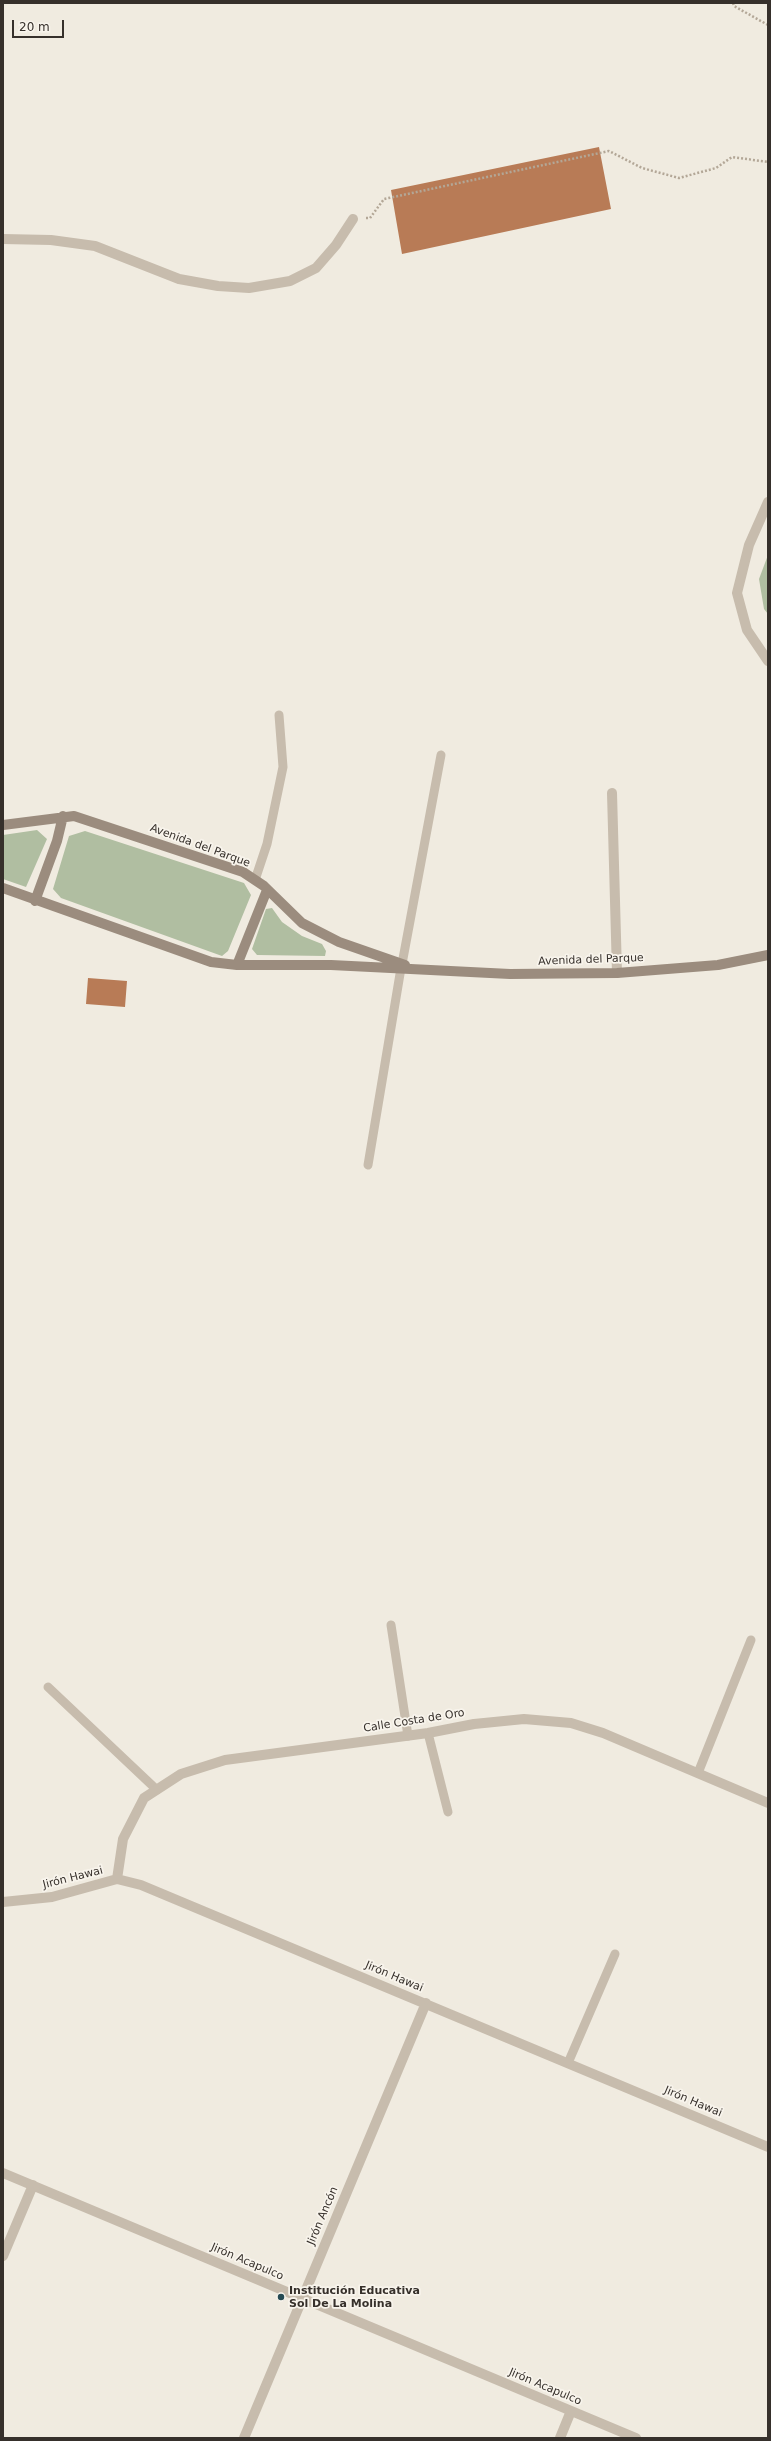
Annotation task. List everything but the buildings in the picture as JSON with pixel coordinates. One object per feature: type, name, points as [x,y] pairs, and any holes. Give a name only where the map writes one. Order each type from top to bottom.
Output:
[{"type":"street","points":[[3,239],[51,240],[95,246],[179,279],[218,286],[249,288],[290,281],[316,268],[336,245],[353,219]]},
{"type":"street","points":[[768,502],[750,545],[737,593],[747,630],[768,662]]},
{"type":"street","points":[[612,793],[616,973]]},
{"type":"street","points":[[35,901],[57,841],[63,816]]},
{"type":"street","name":"Avenida del Parque","points":[[3,825],[63,816],[74,816],[243,872],[267,890],[302,923],[339,942],[402,966]]},
{"type":"street","name":"Avenida del Parque","points":[[3,888],[35,901],[212,962],[237,965],[402,966],[510,974],[616,973],[718,965],[768,955]]},
{"type":"street","points":[[237,965],[267,890]]},
{"type":"street","name":"Calle Costa de Oro","points":[[117,1878],[123,1839],[144,1798],[181,1774],[225,1760],[408,1736],[500,1721],[524,1719],[558,1721],[598,1731],[768,1803]]},
{"type":"street","name":"Jirón Hawai","points":[[3,1902],[52,1897],[117,1878],[141,1885],[768,2147]]},
{"type":"street","name":"Jirón Ancón","points":[[244,2438],[426,2003]]},
{"type":"street","name":"Jirón Acapulco","points":[[3,2173],[636,2438]]},
{"type":"street","points":[[3,2256],[33,2185]]},
{"type":"street","points":[[560,2438],[571,2411]]},
{"type":"lane","points":[[255,880],[267,844],[284,767],[279,715]]},
{"type":"lane","points":[[368,1164],[402,966],[441,755]]},
{"type":"lane","points":[[392,1625],[408,1736]]},
{"type":"lane","points":[[698,1774],[751,1640]]},
{"type":"lane","points":[[48,1687],[157,1790]]},
{"type":"lane","points":[[428,1733],[448,1812]]},
{"type":"lane","points":[[568,2064],[615,1954]]},
{"type":"path","points":[[733,3],[734,6],[768,25]]},
{"type":"path","points":[[353,219],[370,218],[384,199],[609,150],[642,168],[679,178],[716,168],[732,156],[768,162]]},
{"type":"green space","points":[[768,555],[768,614],[764,609],[759,579]]},
{"type":"green space","points":[[37,830],[47,839],[26,887],[3,879],[3,835]]},
{"type":"green space","points":[[85,831],[244,883],[251,895],[228,951],[222,956],[61,898],[53,889],[69,836]]},
{"type":"green space","points":[[272,908],[282,922],[302,936],[322,944],[326,951],[325,956],[257,955],[252,949],[266,909]]},
{"type":"place","name":"Institución Educativa Sol De La Molina","points":[[281,2297]]}]
